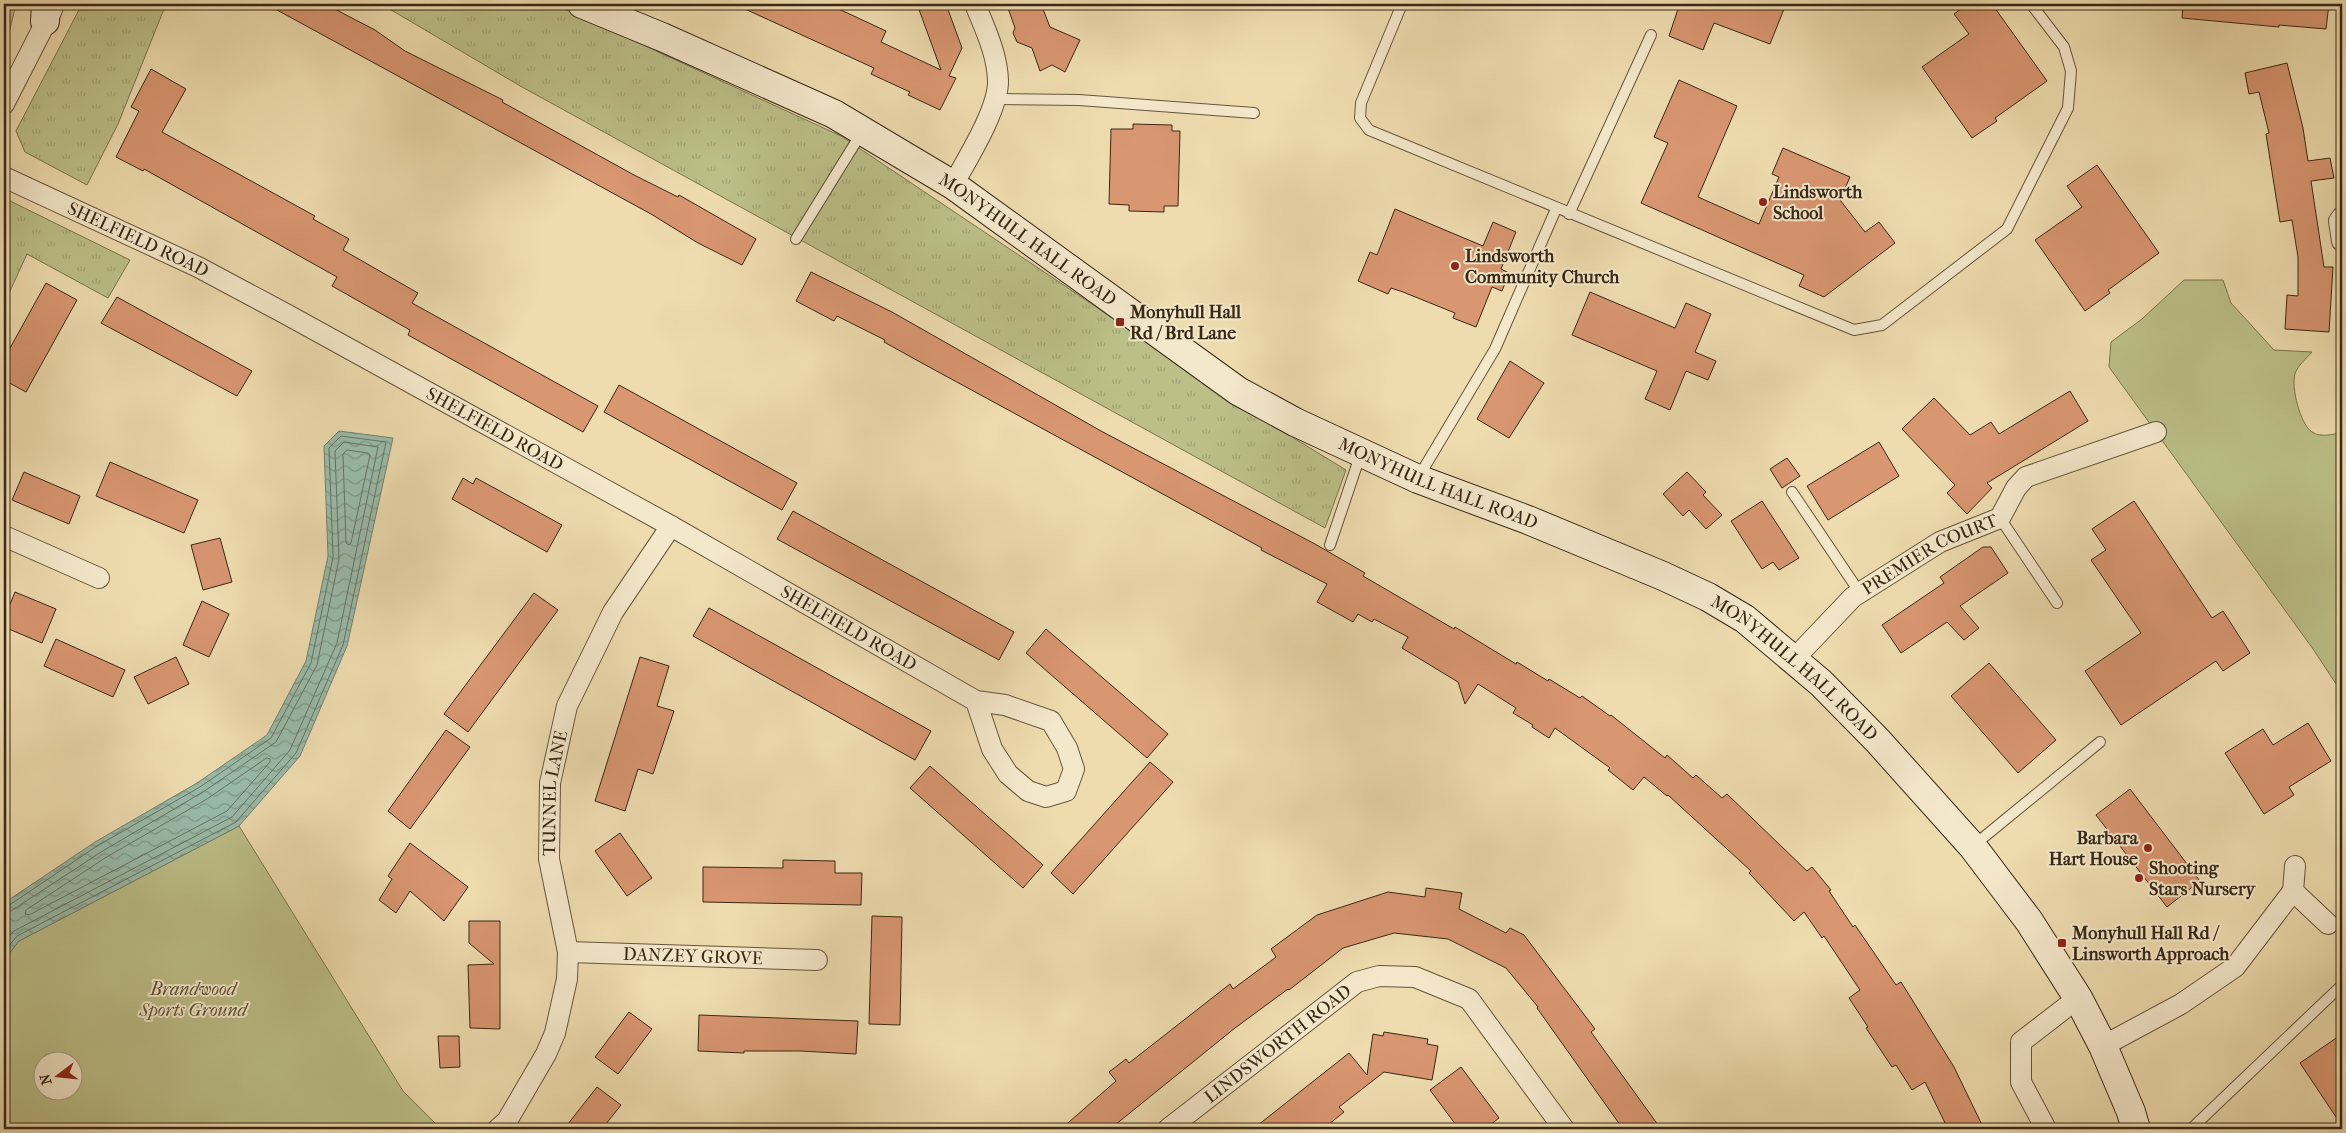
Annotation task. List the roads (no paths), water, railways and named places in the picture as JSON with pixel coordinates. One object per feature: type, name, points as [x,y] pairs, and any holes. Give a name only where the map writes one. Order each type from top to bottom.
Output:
[{"type":"street","name":"MONYHULL HALL ROAD","points":[[582,4],[662,37],[816,106],[862,131],[953,185],[1238,391],[1295,422],[1418,479],[1528,520],[1708,597],[1746,619],[1821,683],[1878,741],[1972,847],[2029,921],[2078,998],[2103,1046],[2131,1112],[2136,1129]]},
{"type":"street","points":[[953,185],[990,116],[998,82],[995,55],[975,4]]},
{"type":"street","points":[[4,104],[49,9]]},
{"type":"street","name":"SHELFIELD ROAD","points":[[4,177],[198,267],[671,526],[976,701],[1005,705],[1051,721],[1067,748],[1074,769],[1066,791],[1046,797],[1028,791],[1008,774],[992,749],[976,701]]},
{"type":"street","points":[[2342,217],[2339,221],[2342,241]]},
{"type":"street","name":"PREMIER COURT","points":[[1793,660],[1853,597],[1940,542],[2000,518],[2016,488],[2026,477],[2156,432]]},
{"type":"street","name":"TUNNEL LANE","points":[[508,1126],[555,1033],[567,979],[568,952],[550,859],[550,783],[567,706],[613,612],[671,526]]},
{"type":"street","points":[[4,536],[99,578]]},
{"type":"street","points":[[2103,1046],[2181,1004],[2235,967],[2293,891],[2295,866]]},
{"type":"street","points":[[2293,891],[2328,924]]},
{"type":"street","name":"DANZEY GROVE","points":[[568,952],[818,960]]},
{"type":"street","name":"LINDSWORTH ROAD","points":[[1168,1129],[1358,982],[1379,976],[1415,976],[1469,999],[1564,1129]]},
{"type":"street","points":[[2046,1129],[2021,1082],[2020,1042],[2078,998]]},
{"type":"lane","points":[[1402,4],[1361,102],[1360,118],[1369,130],[1556,209],[1854,330],[1882,325],[2007,229],[2068,108],[2071,71],[2064,47],[2031,4]]},
{"type":"lane","points":[[1569,214],[1651,35]]},
{"type":"lane","points":[[994,99],[1079,100],[1254,113]]},
{"type":"lane","points":[[796,239],[862,131]]},
{"type":"lane","points":[[1418,479],[1495,349],[1556,209]]},
{"type":"lane","points":[[1330,545],[1361,452]]},
{"type":"lane","points":[[1792,492],[1860,593]]},
{"type":"lane","points":[[2000,518],[2057,603]]},
{"type":"lane","points":[[1972,847],[2100,742]]},
{"type":"lane","points":[[2191,1129],[2342,984]]},
{"type":"water","points":[[339,431],[393,438],[347,646],[300,756],[239,826],[19,941],[4,960],[4,903],[95,842],[197,783],[267,735],[306,661],[328,556],[324,446]]},
{"type":"place","name":"Lindsworth School","points":[[1763,202]]},
{"type":"place","name":"Lindsworth Community Church","points":[[1455,266]]},
{"type":"place","name":"Monyhull Hall Rd / Brd Lane","points":[[1120,322]]},
{"type":"place","name":"Barbara Hart House","points":[[2148,848]]},
{"type":"place","name":"Shooting Stars Nursery","points":[[2139,878]]},
{"type":"place","name":"Monyhull Hall Rd / Linsworth Approach","points":[[2062,943]]},
{"type":"park label","name":"Brandwood Sports Ground","points":[[193,1000]]}]
